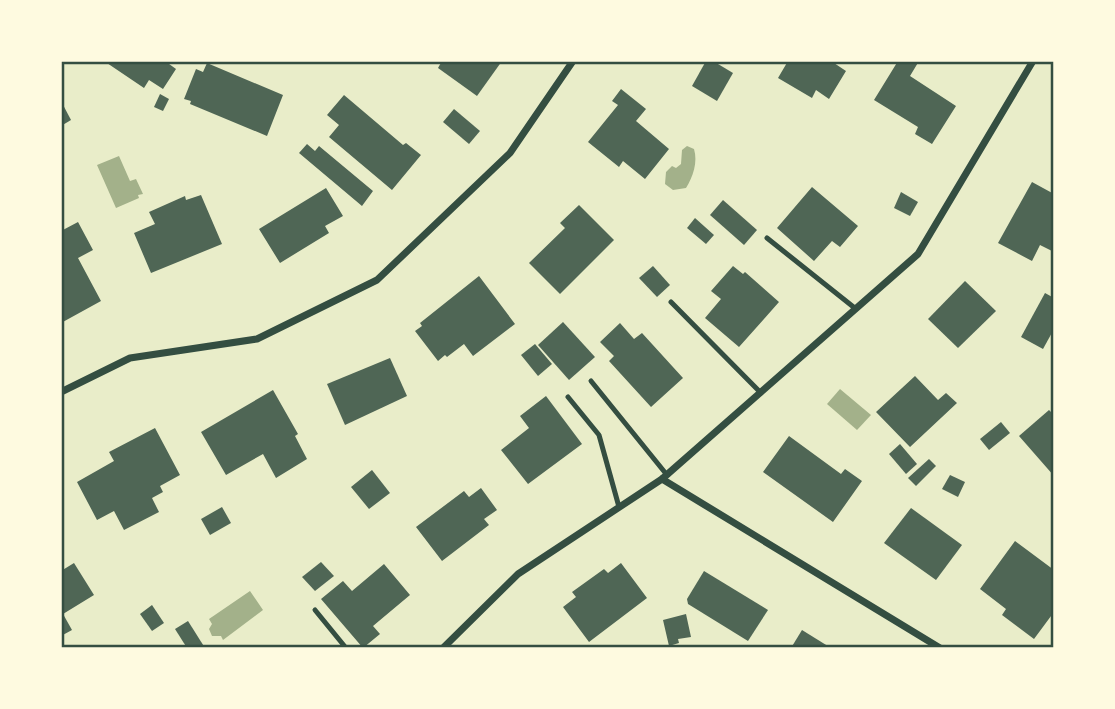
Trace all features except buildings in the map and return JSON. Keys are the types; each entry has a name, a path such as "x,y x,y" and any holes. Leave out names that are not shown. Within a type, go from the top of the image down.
{"street":[{"path":"61,392 131,358 257,340 377,280 510,153 573,61"},
{"path":"443,648 518,574 664,477 918,254 1033,61"},
{"path":"664,477 940,648"}],"lane":[{"path":"767,238 856,309"},
{"path":"671,302 761,393"},
{"path":"591,381 664,477"},
{"path":"568,397 599,435 619,507"},
{"path":"315,610 346,648"}],"shaded area":[{"path":"687,146 694,149 693,174 686,188 673,190 665,184 666,172 672,166 676,168 681,164 682,150"},
{"path":"119,156 130,181 136,179 143,194 116,208 97,165"},
{"path":"840,389 871,415 857,430 827,404"},
{"path":"250,591 263,610 223,640 221,636 212,636 209,619"}]}
